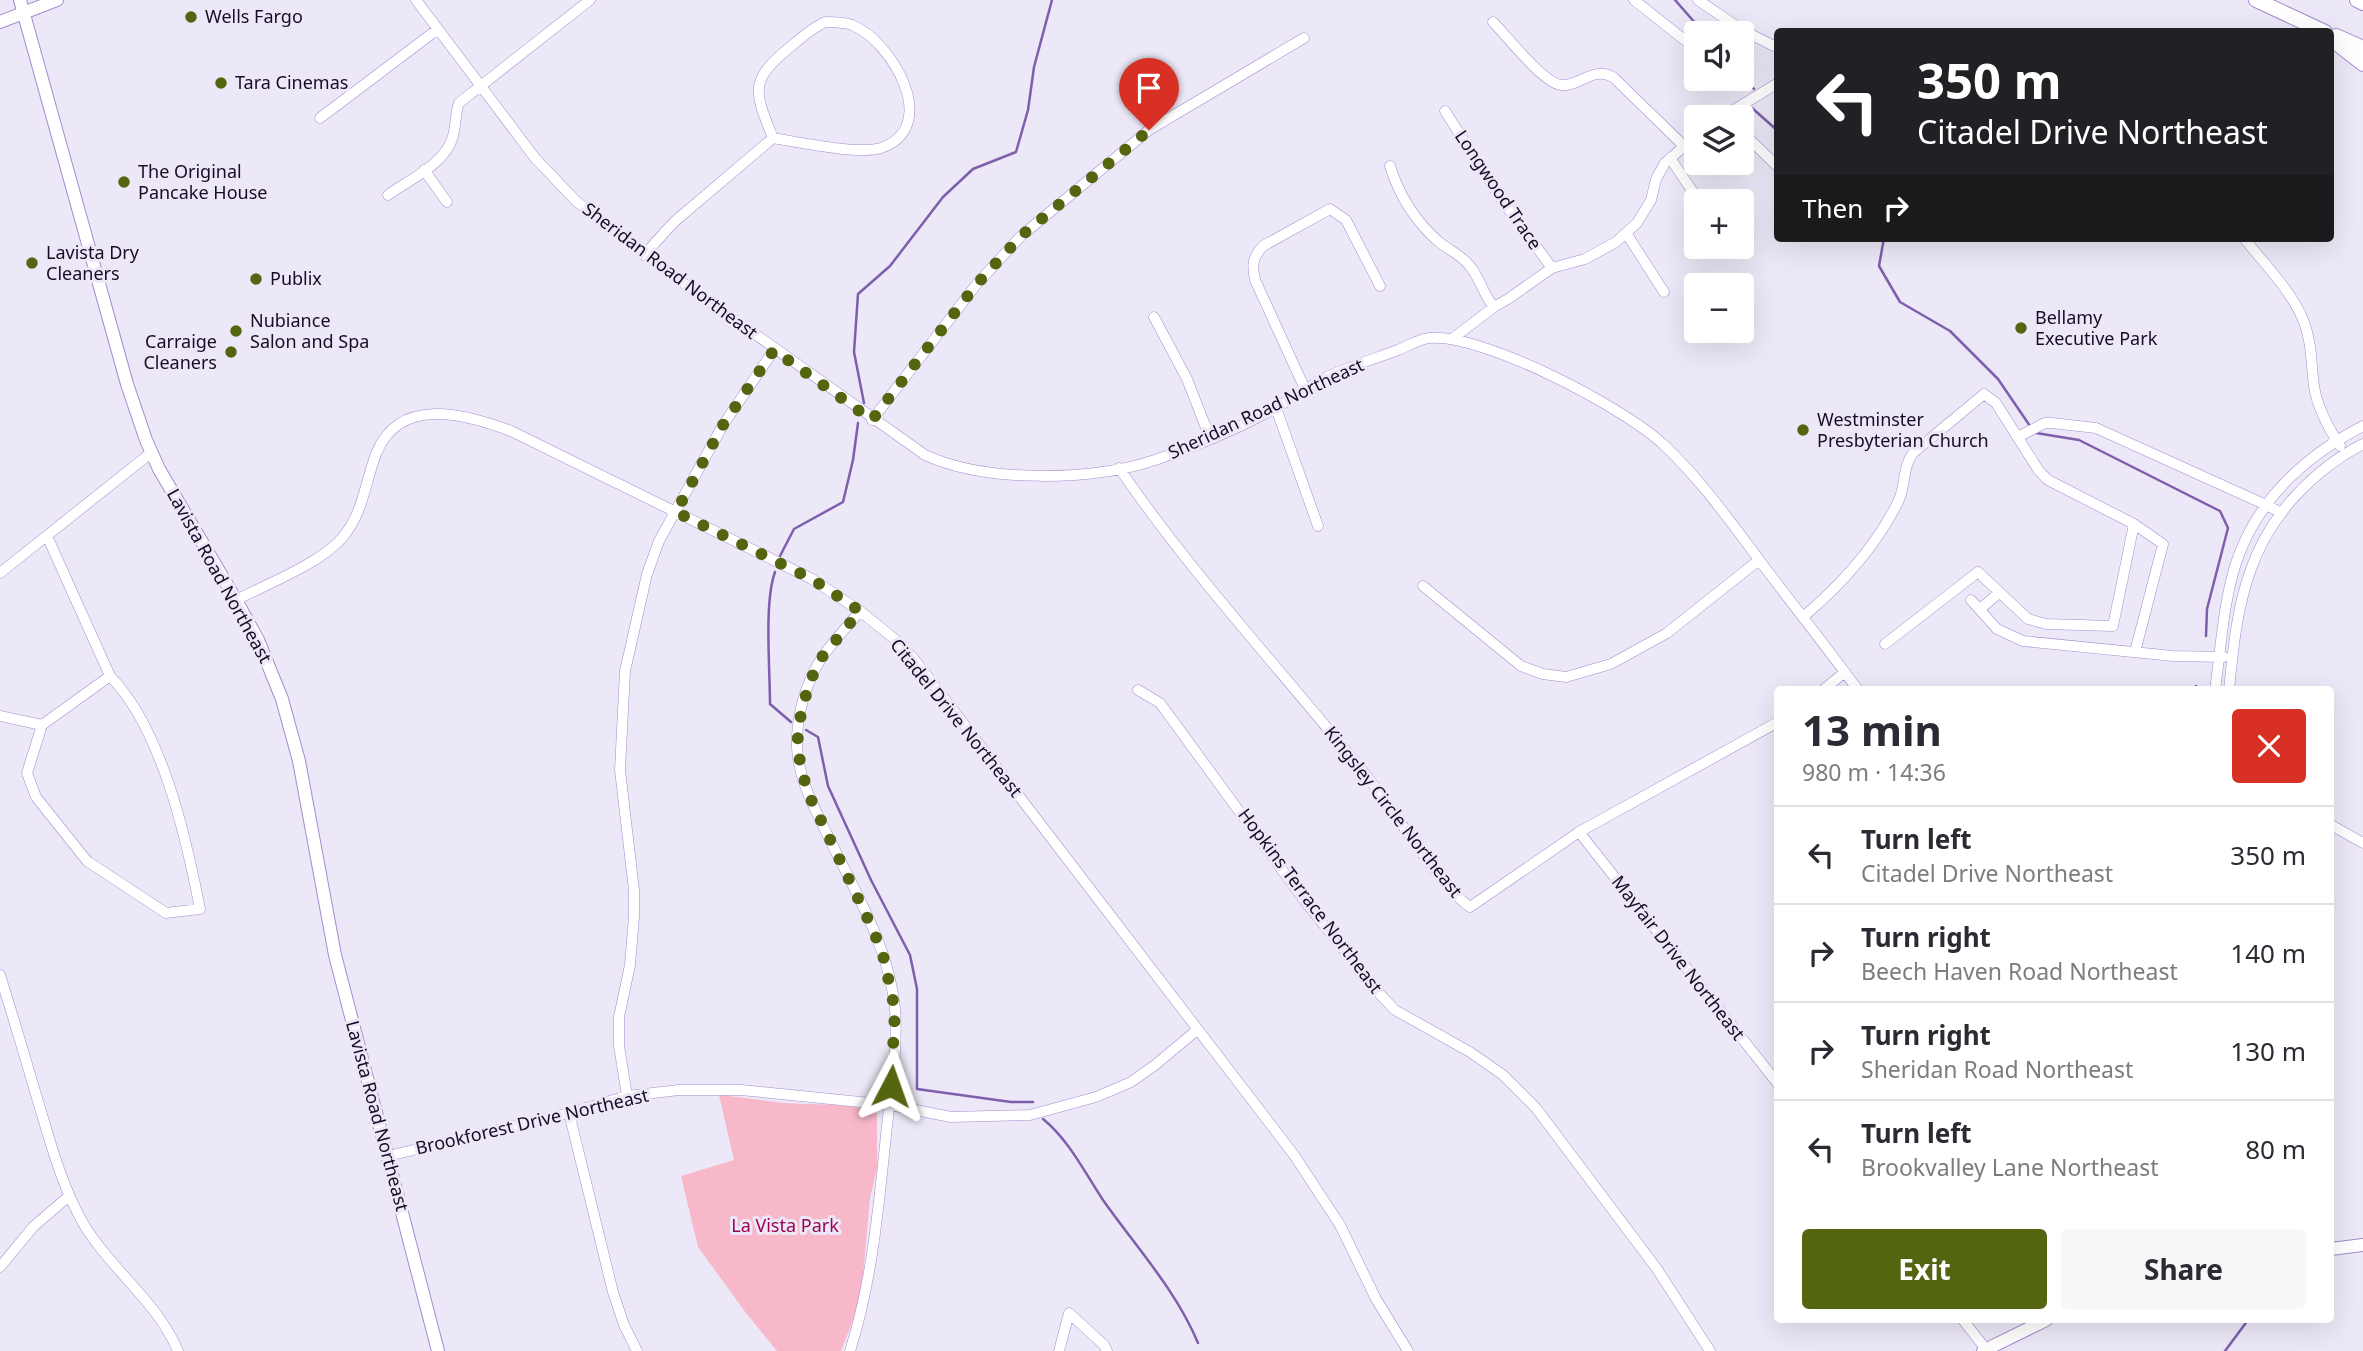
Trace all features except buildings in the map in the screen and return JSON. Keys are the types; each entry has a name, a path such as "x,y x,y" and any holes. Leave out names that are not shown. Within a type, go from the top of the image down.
{"highway":[{"path":"2256,0 2315,28"},
{"path":"2357,0 2363,3"},
{"path":"2334,36 2363,48"},
{"path":"2334,40 2363,64"}],"main road":[{"path":"0,22 22,6 57,0"},
{"name":"Lavista Road Northeast","path":"22,6 127,384 152,453 177,501 236,600 270,668 293,737 335,955 438,1351"},
{"path":"2334,1243 2362,1245"},
{"path":"2334,1249 2362,1245"},
{"path":"1984,1350 2040,1323"}],"street":[{"name":"Sheridan Road Northeast","path":"416,0 546,171 576,201 644,255 704,296 774,350 925,455 947,465 996,474 1051,475 1119,468 1153,461 1276,408 1328,376 1427,338 1452,339 1511,357 1628,416 1665,446 1723,510 1855,686"},
{"path":"388,195 441,159 453,136 454,117 459,103 590,0"},
{"path":"1634,0 1684,40"},
{"path":"1698,0 1742,30 1774,46"},
{"path":"644,255 674,222 773,138 858,149 881,148 894,141 906,127 910,113 909,96 901,76 884,51 866,33 853,26 825,22 816,26 772,62 763,73 758,101 773,138"},
{"path":"1452,339 1552,268 1585,259 1616,242 1637,223 1651,200 1656,179 1670,158 1684,145 1613,77 1606,73 1594,74 1563,86 1554,83 1540,72 1493,22"},
{"path":"320,118 438,29"},
{"path":"872,420 976,285 1021,236 1149,130 1304,38"},
{"path":"1742,105 1774,85"},
{"name":"Longwood Trace","path":"1445,111 1501,199 1552,268"},
{"path":"1754,144 1774,163"},
{"path":"1670,158 1691,189"},
{"path":"1390,166 1398,189 1414,216 1439,242 1467,262 1478,276 1489,302 1494,307"},
{"path":"424,170 447,202"},
{"path":"1305,389 1255,280 1252,267 1254,256 1263,246 1330,209 1346,220 1380,286"},
{"path":"1626,233 1664,292"},
{"path":"2247,242 2287,293 2304,322 2310,341 2319,403 2345,454"},
{"path":"1154,317 1187,379 1210,438"},
{"path":"626,1096 619,1046 619,1017 630,965 634,904 620,770 625,671 647,574 660,541 723,425 774,350"},
{"path":"1803,617 1832,593 1873,545 1898,502 1904,487 1905,465 1913,453 1984,394 1996,403 2039,471 2048,480 2134,524 2163,544 2134,652"},
{"path":"1276,408 1318,526"},
{"name":"Citadel Drive Northeast","path":"236,600 317,558 342,539 360,506 377,453 383,443 396,426 419,415 450,414 511,431 812,579 860,611 897,641 914,659 1278,1134 1340,1225 1376,1299 1408,1351"},
{"path":"2018,437 2052,422 2095,428 2282,513"},
{"path":"2215,686 2226,603 2236,563 2252,528 2266,505 2296,471 2363,426"},
{"path":"2229,686 2242,599 2251,568 2266,537 2307,483 2363,444"},
{"path":"0,573 152,453"},
{"name":"Kingsley Circle Northeast","path":"1119,468 1202,580 1289,680 1460,901 1471,906 1579,832 1774,724"},
{"path":"1885,644 1979,572 2028,619 2046,624 2113,626 2134,524"},
{"path":"47,536 110,676 127,693 156,751 188,847 200,909 166,913 87,861 36,797 27,773 42,725 110,676"},
{"path":"1423,586 1521,666 1543,674 1566,677 1611,664 1667,633 1759,560"},
{"path":"1980,609 1999,593"},
{"path":"1971,600 1997,629 2023,641 2173,656 2233,657"},
{"path":"850,1351 859,1325 869,1271 890,1105 895,1010 891,983 874,932 807,791 797,748 799,723 809,683 822,657 860,611"},
{"path":"1828,686 1845,672"},
{"name":"Hopkins Terrace Northeast","path":"1138,690 1160,703 1304,900 1388,1003 1395,1010 1470,1052 1503,1075 1536,1108 1657,1269 1710,1351"},
{"path":"0,716 42,725"},
{"path":"2334,827 2363,843"},
{"name":"Mayfair Drive Northeast","path":"1579,832 1774,1079"},
{"path":"0,975 69,1196 97,1245 156,1313 172,1336 178,1351"},
{"name":"Brookforest Drive Northeast","path":"388,1156 569,1113 626,1096 709,1089 890,1105 951,1117 1036,1113 1096,1097 1131,1082 1197,1030"},
{"path":"569,1113 620,1315 637,1351"},
{"path":"0,1268 33,1227 69,1196"},
{"path":"1059,1351 1069,1313 1104,1345 1107,1351"},
{"path":"1966,1323 1984,1350"}],"green space":[{"name":"La Vista Park","path":"719,1095 785,1103 845,1106 877,1114 877,1168 870,1198 862,1287 859,1305 841,1351 777,1351 698,1247 681,1176 734,1160"}],"waterway":[{"path":"864,403 854,352 858,294 890,266 943,197 973,169 1016,152 1052,0"},
{"path":"1675,0 1693,21"},
{"path":"1754,110 1774,127"},
{"path":"1883,242 1879,266 1900,302 1950,331 1998,379 2030,426"},
{"path":"780,556 794,529 843,502 858,423"},
{"path":"2036,433 2079,440 2220,511 2228,528 2207,609 2206,636"},
{"path":"775,572 769,618 770,704 791,722"},
{"path":"806,730 818,737 828,786 871,880 910,955 917,989 917,1089 1011,1102 1033,1102"},
{"path":"1043,1119 1069,1147 1103,1200 1167,1287 1198,1343"},
{"path":"2225,1351 2246,1323"}],"place":[{"name":"Wells Fargo","path":"191,17"},
{"name":"Tara Cinemas","path":"221,83"},
{"name":"The Original Pancake House","path":"124,182"},
{"name":"Lavista Dry Cleaners","path":"32,263"},
{"name":"Publix","path":"256,279"},
{"name":"Bellamy Executive Park","path":"2021,328"},
{"name":"Nubiance Salon and Spa","path":"236,331"},
{"name":"Carraige Cleaners","path":"231,352"},
{"name":"Westminster Presbyterian Church","path":"1803,430"}],"route":[{"path":"891,1086 895,1031 891,983 874,932 807,791 797,748 799,723 809,683 822,657 860,611 812,579 676,512 723,425 774,350 872,420 976,285 1021,236 1149,130"}]}
